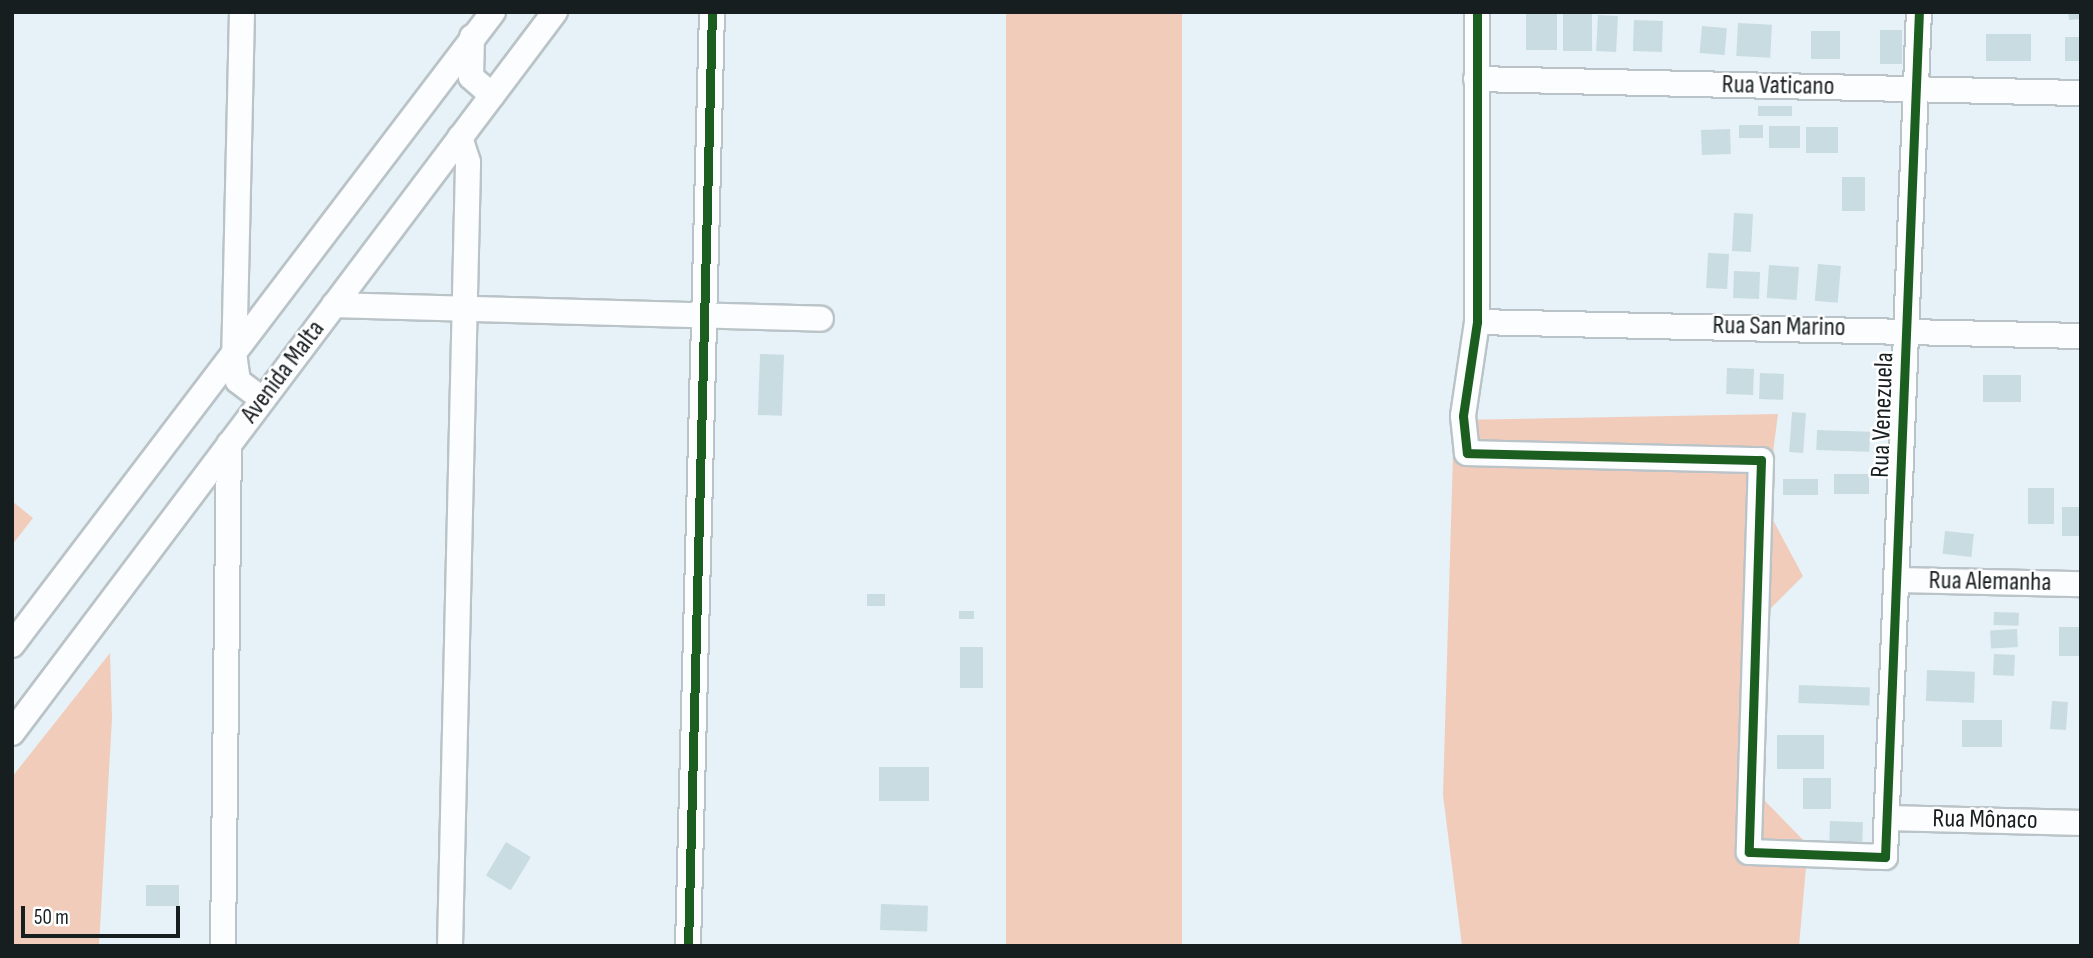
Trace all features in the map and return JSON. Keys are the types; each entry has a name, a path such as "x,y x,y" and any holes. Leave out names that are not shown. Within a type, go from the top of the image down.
{"street":[{"path":"242,12 234,354 238,381 263,400"},
{"path":"473,12 471,77 492,95"},
{"name":"Avenida Malta","path":"12,645 493,12"},
{"name":"Avenida Malta","path":"12,733 555,12"},
{"path":"688,946 712,12"},
{"path":"1477,12 1477,322"},
{"name":"Rua Venezuela","path":"1477,322 1463,416 1467,453 1760,460 1749,852 1885,857 1899,580 1906,329 1919,90 1919,12"},
{"name":"Rua Vaticano","path":"1476,79 2081,93"},
{"path":"450,946 462,310 468,162 460,137"},
{"path":"334,305 821,319"},
{"name":"Rua San Marino","path":"1477,322 1906,329 2081,336"},
{"path":"223,946 229,444"},
{"name":"Rua Alemanha","path":"1899,580 2081,584"},
{"name":"Rua Mônaco","path":"1889,818 2081,823"}],"shaded area":[{"path":"1006,12 1182,12 1182,946 1006,946"},
{"path":"1778,414 1766,507 1803,576 1764,615 1765,801 1808,845 1799,946 1462,946 1443,795 1454,420"},
{"path":"12,501 33,518 12,545"},
{"path":"110,653 112,718 99,946 12,946 12,777"}],"building":[{"path":"1526,12 1557,12 1557,50 1526,50"},
{"path":"1563,12 1592,12 1592,51 1563,51"},
{"path":"2068,12 2081,12 2081,19 2069,20"},
{"path":"1598,15 1618,16 1616,52 1596,51"},
{"path":"1634,20 1663,21 1662,52 1633,51"},
{"path":"1738,23 1772,25 1770,58 1736,56"},
{"path":"1702,26 1727,28 1725,55 1700,53"},
{"path":"1880,30 1902,30 1902,64 1880,64"},
{"path":"1811,31 1840,31 1840,59 1811,59"},
{"path":"1986,34 2031,34 2031,61 1986,61"},
{"path":"2065,37 2081,37 2081,61 2065,61"},
{"path":"1758,106 1792,106 1792,116 1758,116"},
{"path":"1739,125 1763,125 1763,138 1739,138"},
{"path":"1769,126 1800,126 1800,148 1769,148"},
{"path":"1806,127 1838,127 1838,153 1806,153"},
{"path":"1730,129 1731,154 1702,155 1701,130"},
{"path":"1842,177 1865,177 1865,211 1842,211"},
{"path":"1734,213 1753,214 1751,252 1732,251"},
{"path":"1708,253 1729,254 1727,289 1706,288"},
{"path":"1818,264 1841,266 1838,303 1815,301"},
{"path":"1769,265 1799,267 1797,300 1767,298"},
{"path":"1734,271 1760,272 1759,299 1733,298"},
{"path":"760,354 784,355 782,416 758,415"},
{"path":"1727,368 1754,369 1753,395 1726,394"},
{"path":"1760,373 1784,374 1783,400 1759,399"},
{"path":"1983,375 2021,375 2021,402 1983,402"},
{"path":"1792,412 1806,413 1803,453 1789,452"},
{"path":"1817,430 1870,432 1869,452 1816,450"},
{"path":"1834,474 1869,474 1869,494 1834,494"},
{"path":"1783,479 1818,479 1818,495 1783,495"},
{"path":"2028,488 2054,488 2054,524 2028,524"},
{"path":"2062,507 2081,507 2081,536 2062,536"},
{"path":"1945,531 1974,534 1971,557 1943,554"},
{"path":"867,594 885,594 885,606 867,606"},
{"path":"959,611 974,611 974,619 959,619"},
{"path":"1994,612 2019,613 2019,626 1994,625"},
{"path":"2059,627 2081,627 2081,656 2059,656"},
{"path":"2017,629 2018,647 1991,648 1990,630"},
{"path":"960,647 983,647 983,688 960,688"},
{"path":"1994,654 2015,655 2014,676 1993,675"},
{"path":"1927,670 1975,672 1974,703 1926,701"},
{"path":"1799,685 1870,687 1869,705 1798,703"},
{"path":"2052,701 2068,702 2066,730 2050,729"},
{"path":"1962,720 2002,720 2002,747 1962,747"},
{"path":"1777,735 1824,735 1824,769 1777,769"},
{"path":"879,767 929,767 929,801 879,801"},
{"path":"1803,778 1831,778 1831,809 1803,809"},
{"path":"1830,821 1863,822 1862,845 1829,844"},
{"path":"506,842 531,857 511,890 486,875"},
{"path":"146,885 179,885 179,906 146,906"},
{"path":"881,904 928,906 927,932 880,930"}],"cycle path":[{"path":"688,946 712,12"},
{"path":"1477,12 1477,322 1463,416 1467,453 1761,460 1749,852 1885,857 1919,12"}]}
